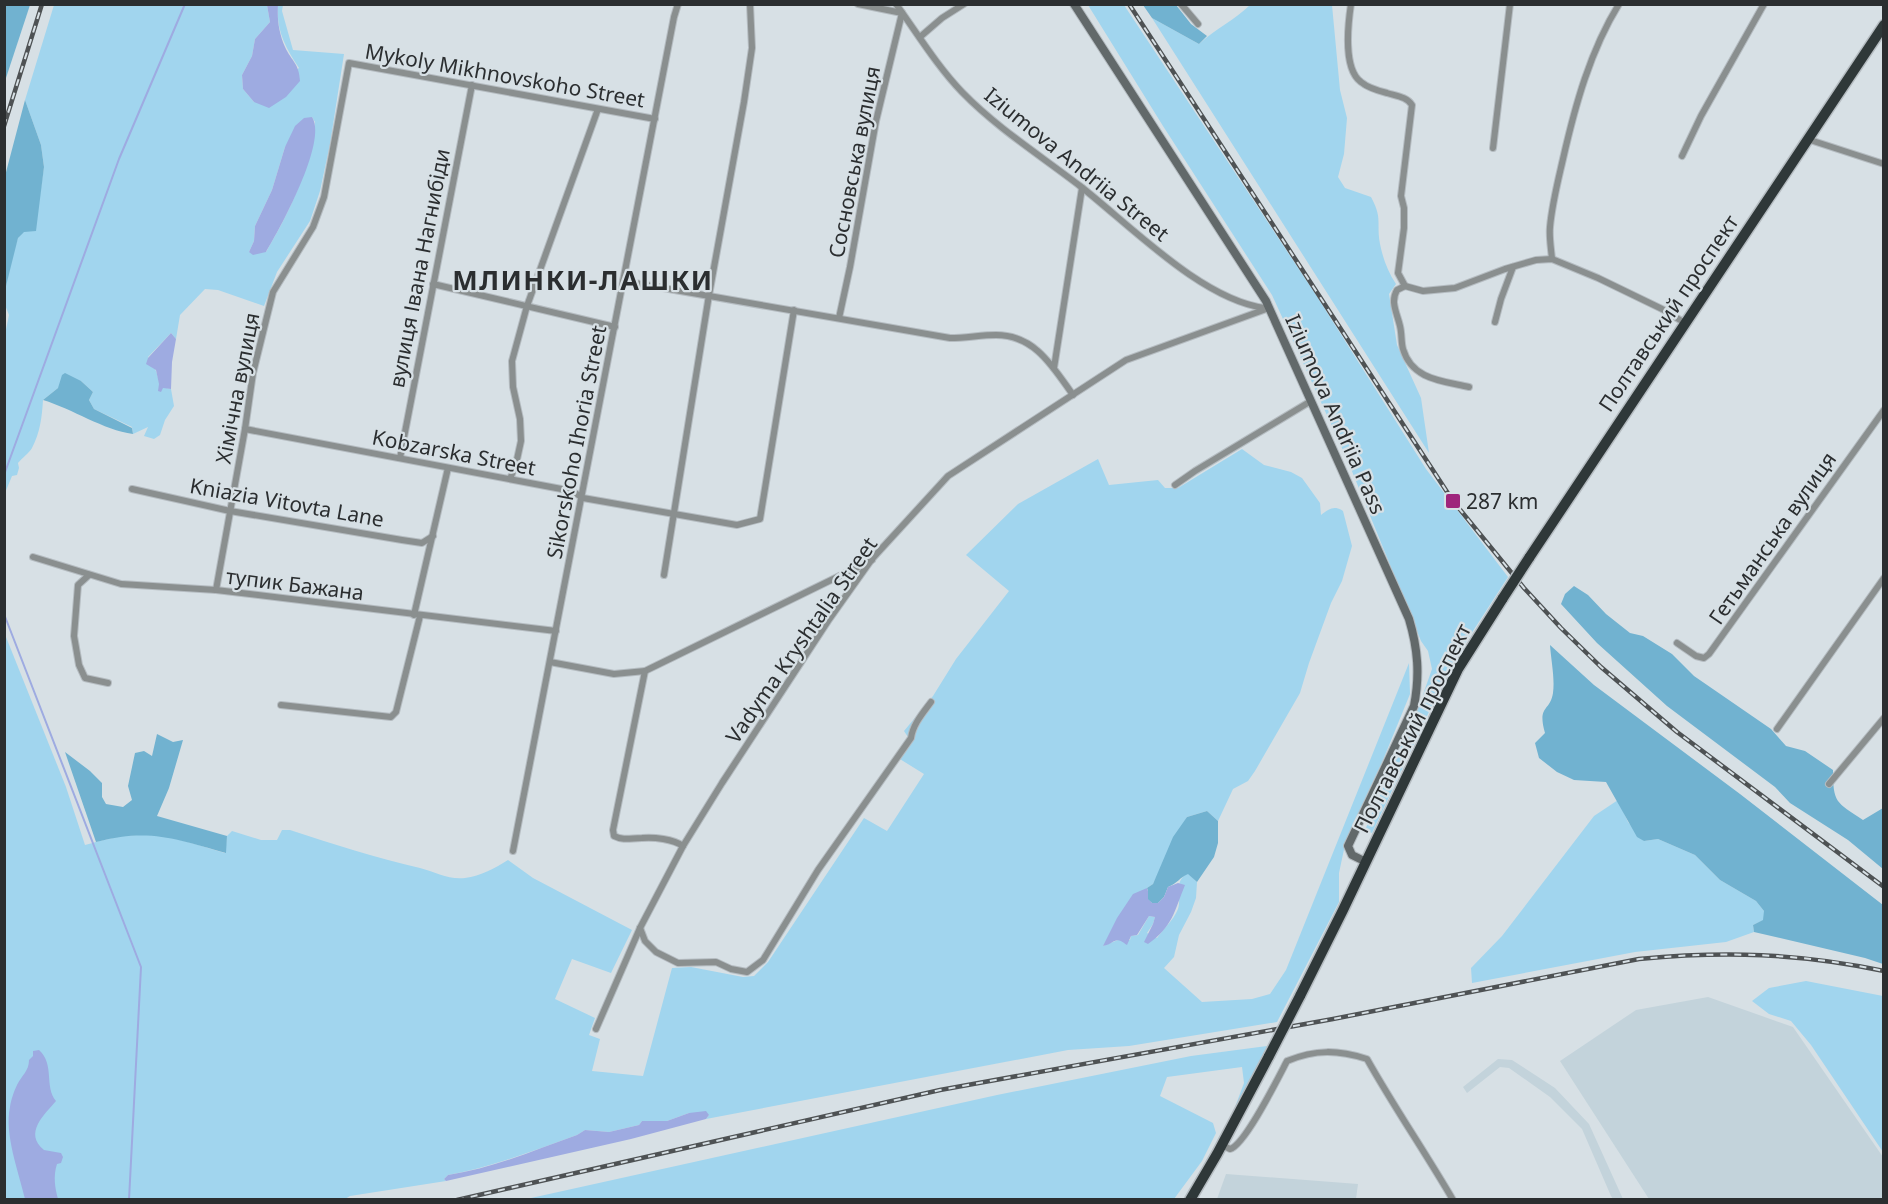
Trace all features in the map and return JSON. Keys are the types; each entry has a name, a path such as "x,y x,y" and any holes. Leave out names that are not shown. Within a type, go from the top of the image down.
{"highway":[{"name":"Полтавський проспект","path":"1190,1200 1269,1056 1366,862 1458,669 1529,558 1884,25"}],"street":[{"name":"Sikorskoho Ihoria Street","path":"513,851 678,4"},
{"path":"664,575 752,48 750,4"},
{"path":"858,4 902,13"},
{"name":"Iziumova Andriia Street","path":"896,4 965,94 996,122 1190,275 1232,298 1252,306 1269,308"},
{"path":"920,37 942,18 964,4"},
{"name":"Iziumova Andriia Pass","path":"1074,4 1269,308 1408,619 1416,643 1418,684 1414,706 1348,846 1352,855 1366,862"},
{"path":"1181,4 1198,24"},
{"path":"1351,4 1348,43 1352,73 1366,86 1405,98 1412,105 1401,196 1404,208 1404,228 1398,273 1405,286"},
{"path":"1493,148 1510,4"},
{"path":"1552,259 1550,229 1556,189 1570,129 1601,36 1619,4"},
{"path":"1682,156 1701,116 1764,4"},
{"name":"Сосновська вулиця","path":"839,318 876,121 902,13"},
{"name":"Mykoly Mikhnovskoho Street","path":"349,63 655,119"},
{"name":"Хімічна вулиця","path":"216,590 245,429 252,373 273,292 313,227 324,197 349,63"},
{"name":"вулиця Івана Нагнибіди","path":"400,458 472,85"},
{"path":"510,479 521,441 520,419 513,387 512,361 526,306 598,109"},
{"path":"1807,139 1884,164"},
{"path":"1054,368 1082,188"},
{"path":"1469,387 1423,375 1414,369 1402,346 1393,297 1397,290 1405,286 1423,291 1455,288 1536,260 1552,259 1651,303 1685,323"},
{"path":"1495,322 1513,267"},
{"path":"623,281 950,338 970,339 995,335 1014,338 1038,349 1073,395"},
{"path":"433,284 615,327"},
{"name":"Vadyma Kryshtalia Street","path":"596,1029 640,928 683,846 722,783 828,621 872,559 948,476 1126,360 1269,308"},
{"name":"Kobzarska Street","path":"245,429 572,491 583,498 737,525 760,519 794,310"},
{"path":"1175,485 1311,401"},
{"name":"Гетьманська вулиця","path":"1677,643 1696,656 1704,658 1709,654 1884,410"},
{"path":"280,705 391,717 396,712 398,696 412,653 417,615 448,468"},
{"name":"Kniazia Vitovta Lane","path":"132,489 230,511 422,543 433,536"},
{"name":"тупик Бажана","path":"33,557 121,584 216,590 556,631"},
{"path":"550,662 614,674 645,671 872,559"},
{"path":"89,575 78,585 74,636 79,665 85,678 108,683"},
{"path":"1777,729 1884,578"},
{"path":"645,671 612,830 614,836 620,839 650,838 683,846"},
{"path":"640,928 645,941 656,951 678,963 716,962 731,969 747,972 763,960 818,870 911,738 917,721 931,702"},
{"path":"1829,784 1884,718"},
{"path":"1222,1145 1230,1149 1234,1148 1249,1130 1287,1061 1326,1051 1351,1054 1367,1059 1453,1200"}],"shaded area":[{"path":"4,5 30,5 5,81"},
{"path":"54,5 267,5 270,22 255,39 252,56 242,75 243,89 254,102 299,68 282,38 278,22 278,5 283,5 282,11 293,50 344,54 320,191 310,221 277,272 264,306 218,290 205,289 180,315 176,339 171,333 148,357 160,383 171,389 174,406 165,420 160,435 154,439 144,436 148,427 133,434 132,427 94,409 89,400 93,392 81,381 58,388 43,400 35,442 31,450 18,463 17,475 12,476 5,493 4,339 9,315 5,305 5,290 18,238 37,214 44,167 41,145 25,100","holes":["312,117 315,122 304,173 283,221 266,252 249,252 254,241 255,226 272,190 285,147"]},
{"path":"267,5 278,5 281,37 297,66 300,81 286,97 269,108 254,102 243,89 242,75 252,56 255,39 270,22"},
{"path":"1088,5 1124,5 1316,295 1426,469 1508,577 1451,665 1372,833 1365,830 1420,703 1432,669 1428,651 1421,641 1347,459 1272,295"},
{"path":"1143,5 1176,5 1191,24 1207,36 1199,44 1152,18"},
{"path":"1250,5 1332,5 1340,90 1347,118 1344,154 1338,177 1345,188 1371,197 1377,211 1381,250 1396,284 1389,294 1397,345 1421,398 1429,453 1152,18 1199,44"},
{"path":"25,100 41,145 44,167 36,231 24,232 18,238 5,290 5,176"},
{"path":"312,117 315,129 314,145 300,185 266,252 253,255 249,252 254,241 255,226 272,190 285,147 295,126 304,118"},
{"path":"171,333 176,339 171,389 163,388 161,392 158,391 156,370 146,364 148,358"},
{"path":"65,373 81,381 93,392 89,400 94,409 132,428 133,434 99,424 43,400 58,388 62,375"},
{"path":"1242,449 1264,465 1291,472 1302,478 1320,503 1321,515 1332,508 1343,511 1352,546 1342,581 1331,603 1300,693 1255,771 1248,781 1233,789 1218,821 1207,811 1187,817 1153,884 1147,888 1103,946 1118,940 1130,940 1131,936 1138,935 1149,916 1155,917 1147,933 1157,938 1178,909 1179,884 1183,876 1188,873 1197,882 1196,898 1179,935 1174,957 1164,968 1202,1002 1252,999 1270,994 1286,970 1409,663 1410,694 1346,840 1339,873 1339,902 1277,1022 1129,1046 1068,1050 706,1119 709,1115 689,1113 667,1121 642,1121 639,1125 609,1132 585,1130 514,1158 448,1175 444,1179 446,1181 350,1196 345,1199 5,1200 4,632 66,787 85,845 118,837 150,835 172,838 225,853 227,836 232,831 261,840 277,840 282,830 290,830 453,878 477,875 508,860 533,878 632,930 611,973 572,959 555,999 595,1018 589,1035 600,1039 592,1071 643,1076 672,968 691,967 743,977 754,976 768,962 864,818 887,831 924,774 895,756 908,737 904,731 933,696 956,659 1009,591 966,555 1018,504 1098,459 1109,485 1158,480 1165,488 1178,488"},
{"path":"1574,586 1588,595 1606,614 1630,633 1643,636 1672,654 1694,676 1771,729 1786,746 1805,751 1833,770 1835,796 1847,809 1863,820 1883,808 1883,869 1848,840 1790,803 1775,787 1667,706 1597,643 1561,604 1565,594"},
{"path":"1550,645 1594,685 1883,905 1883,964 1754,932 1753,925 1763,920 1764,911 1756,901 1720,880 1695,855 1658,839 1644,841 1637,837 1606,782 1574,780 1557,772 1539,758 1535,743 1545,733 1543,713 1553,693"},
{"path":"157,734 173,742 183,740 169,788 157,816 227,836 226,853 162,837 132,836 96,842 65,752 102,783 102,797 106,804 123,807 132,800 128,786 135,753 144,751 152,756"},
{"path":"1618,800 1628,822 1644,841 1658,839 1695,855 1720,880 1756,901 1764,911 1764,920 1753,925 1754,932 1726,942 1635,952 1472,983 1471,968 1502,936 1594,816"},
{"path":"1207,811 1218,821 1218,843 1214,857 1197,882 1188,874 1168,887 1164,897 1158,903 1152,903 1147,899 1147,888 1153,884 1173,837 1187,817"},
{"path":"1178,883 1185,885 1175,911 1168,925 1148,944 1144,942 1155,917 1149,916 1137,935 1131,936 1127,945 1117,940 1103,946 1117,918 1133,894 1147,888 1148,899 1152,903 1158,903 1164,897 1168,887"},
{"path":"1806,981 1883,996 1883,1152 1811,1045 1791,1021 1769,1014 1752,1001 1769,988"},
{"path":"1708,997 1793,1027 1883,1157 1883,1199 1649,1199 1560,1061 1636,1010"},
{"path":"1267,1046 1229,1123 1244,1083 1242,1067 1167,1077 1160,1096 1213,1123 1216,1133 1202,1161 1174,1199 522,1200 997,1095 1191,1056"},
{"path":"39,1050 47,1062 52,1095 56,1101 38,1124 35,1137 44,1150 61,1153 63,1157 61,1163 57,1164 55,1173 58,1199 25,1199 9,1129 10,1107 14,1093 27,1070 33,1051"},
{"path":"1498,1059 1512,1060 1555,1088 1589,1124 1623,1199 1613,1199 1611,1196 1582,1129 1550,1097 1509,1068 1500,1067 1467,1093 1463,1087"},
{"path":"706,1111 709,1115 706,1119 631,1139 446,1181 444,1179 448,1175 514,1158 585,1130 609,1132 639,1125 642,1121 667,1121 689,1113"},
{"path":"1226,1174 1358,1184 1356,1199 1217,1199"}],"waterway":[{"path":"4,475 119,159 185,4"},
{"path":"4,614 141,967 129,1200"}],"railway":[{"path":"4,126 42,4"},
{"path":"1129,4 1453,501 1524,588 1601,667 1677,732 1884,887"},
{"path":"457,1200 940,1090 1333,1019 1639,959 1670,956 1762,955 1822,960 1884,971"}],"place":[{"name":"287 km","path":"1453,501"}],"district":[{"name":"МЛИНКИ-ЛАШКИ","path":"583,279"}]}
